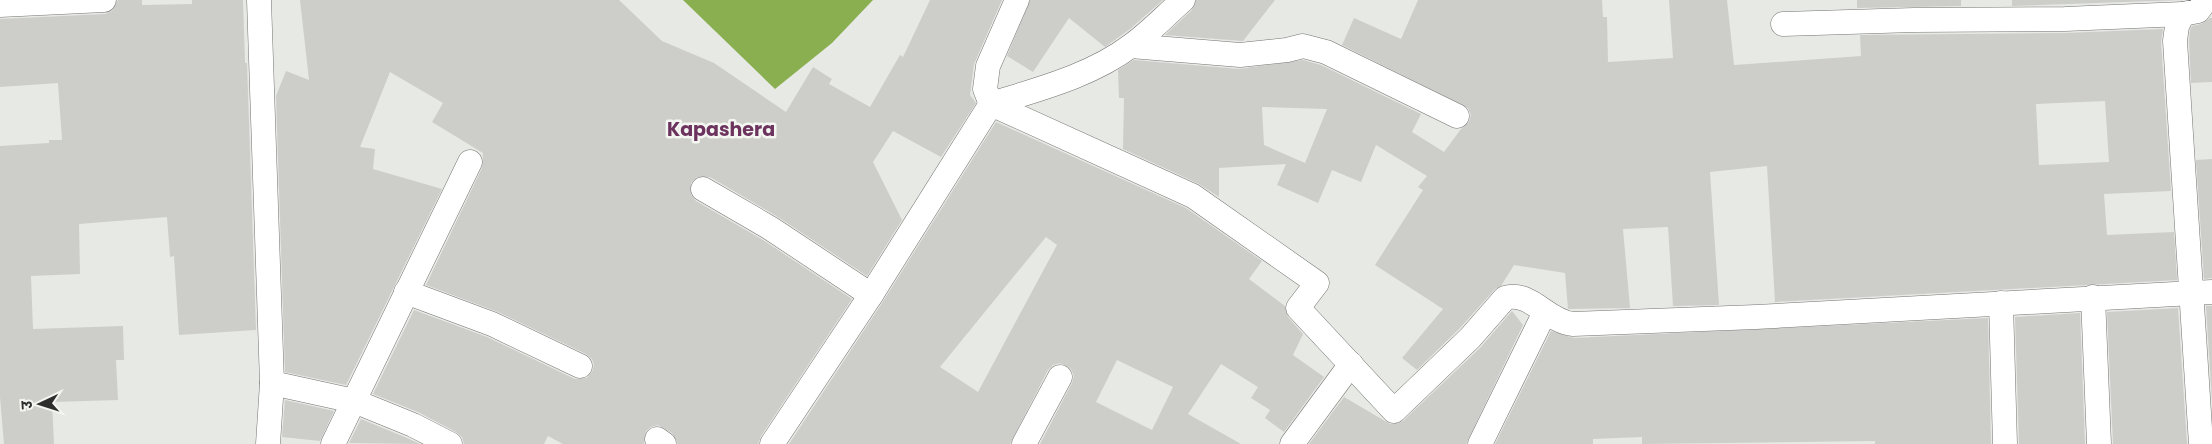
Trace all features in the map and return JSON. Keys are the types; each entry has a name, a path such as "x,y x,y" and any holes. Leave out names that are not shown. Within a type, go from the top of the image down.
{"street":[{"path":"0,5 104,0"},
{"path":"259,0 272,383 268,444"},
{"path":"1017,0 988,66 985,89 991,104 1193,196 1317,282 1298,308 1367,380 1379,398 1394,411 1470,338 1505,298 1519,297 1562,323 1573,324 1784,316 2201,292"},
{"path":"772,444 871,295 991,104 1072,76 1108,61 1131,46 1183,0"},
{"path":"1783,24 1914,20 2065,19 2200,9"},
{"path":"2200,9 2177,26 2175,56 2201,292 2201,444"},
{"path":"1131,46 1240,55 1287,50 1303,46 1326,52 1457,116"},
{"path":"333,444 470,162"},
{"path":"703,189 770,228 871,295"},
{"path":"406,292 492,324 580,366"},
{"path":"2093,298 2099,444"},
{"path":"2001,303 2005,444"},
{"path":"1480,444 1545,312"},
{"path":"1292,444 1351,364"},
{"path":"1024,444 1060,377"},
{"path":"272,383 354,401 413,425 450,444"}],"shaded area":[{"path":"683,0 873,0 832,43 775,89"}],"building":[{"path":"118,0 142,0 142,5 192,4 192,0 243,0 245,63 247,63 256,330 179,335 174,256 170,257 167,217 79,224 80,274 31,276 33,329 123,326 124,360 116,360 118,400 52,402 54,444 4,444 0,397 0,146 49,143 49,140 62,140 58,83 0,87 0,19 105,14 112,11"},
{"path":"300,0 619,0 662,41 714,63 786,112 813,67 832,79 829,84 870,107 900,55 903,57 930,0 1002,0 974,64 970,95 976,103 941,157 893,131 873,162 902,220 867,276 778,217 710,177 697,177 691,183 691,195 696,201 763,240 852,299 761,436 758,444 678,444 672,433 658,425 646,431 644,444 563,444 548,436 544,444 464,444 462,437 456,432 418,412 373,394 414,310 487,337 575,379 587,378 592,372 594,365 592,359 586,354 498,312 426,285 482,168 483,153 432,122 443,103 390,72 360,147 375,149 373,169 442,189 346,385 285,372 276,96 286,71 309,80"},
{"path":"1030,0 1163,0 1130,29 1105,47 1069,18 1033,72 1007,56"},
{"path":"1196,0 1275,0 1243,41 1165,35 1192,10"},
{"path":"1418,0 1602,0 1603,17 1607,17 1608,62 1673,58 1669,0 1727,0 1734,65 1861,56 1860,35 2065,33 2163,29 2161,42 2171,191 2104,194 2107,235 2174,232 2177,280 1775,302 1767,166 1710,172 1719,305 1673,306 1668,227 1623,229 1630,308 1568,309 1565,273 1514,265 1501,286 1495,289 1460,328 1417,370 1402,358 1443,309 1375,265 1423,190 1418,187 1427,176 1376,145 1361,182 1332,170 1318,203 1277,185 1286,164 1219,168 1219,197 1199,184 1123,149 1124,98 1119,98 1118,70 1134,60 1239,69 1303,60 1321,65 1421,114 1412,132 1444,152 1461,129 1469,122 1471,115 1468,108 1342,45 1354,18 1401,39","holes":["2105,101 2109,162 2039,165 2036,104","1262,107 1327,109 1305,163 1264,145"]},
{"path":"1857,0 1961,0 1961,6 1857,8"},
{"path":"2012,0 2183,0 2012,6"},
{"path":"2212,18 2212,82 2191,83 2190,30 2192,26 2201,24"},
{"path":"996,122 1186,208 1262,261 1249,279 1285,306 1288,317 1303,334 1293,355 1324,377 1284,432 1265,418 1270,410 1251,398 1258,387 1221,364 1188,414 1241,444 1040,444 1074,376 1071,369 1060,363 1053,365 1048,370 1010,444 789,444 882,303","holes":["1046,237 1057,245 978,392 940,367","1117,360 1173,387 1152,430 1096,402"]},
{"path":"2212,159 2212,278 2204,279 2196,160"},
{"path":"2206,306 2212,306 2212,401"},
{"path":"2178,308 2187,444 2113,444 2107,312"},
{"path":"1512,311 1523,325 1466,444 1309,444 1344,397 1390,424 1397,424 1403,421 1480,348"},
{"path":"2080,313 2085,444 2019,444 2015,317"},
{"path":"1988,318 1991,444 1875,444 1875,441 1642,444 1642,437 1593,439 1593,444 1495,444 1551,331 1574,338"},
{"path":"285,400 334,411 320,441 282,437"},
{"path":"361,419 407,438 420,444 349,443"}],"district":[{"name":"Kapashera","path":"721,129"}]}
